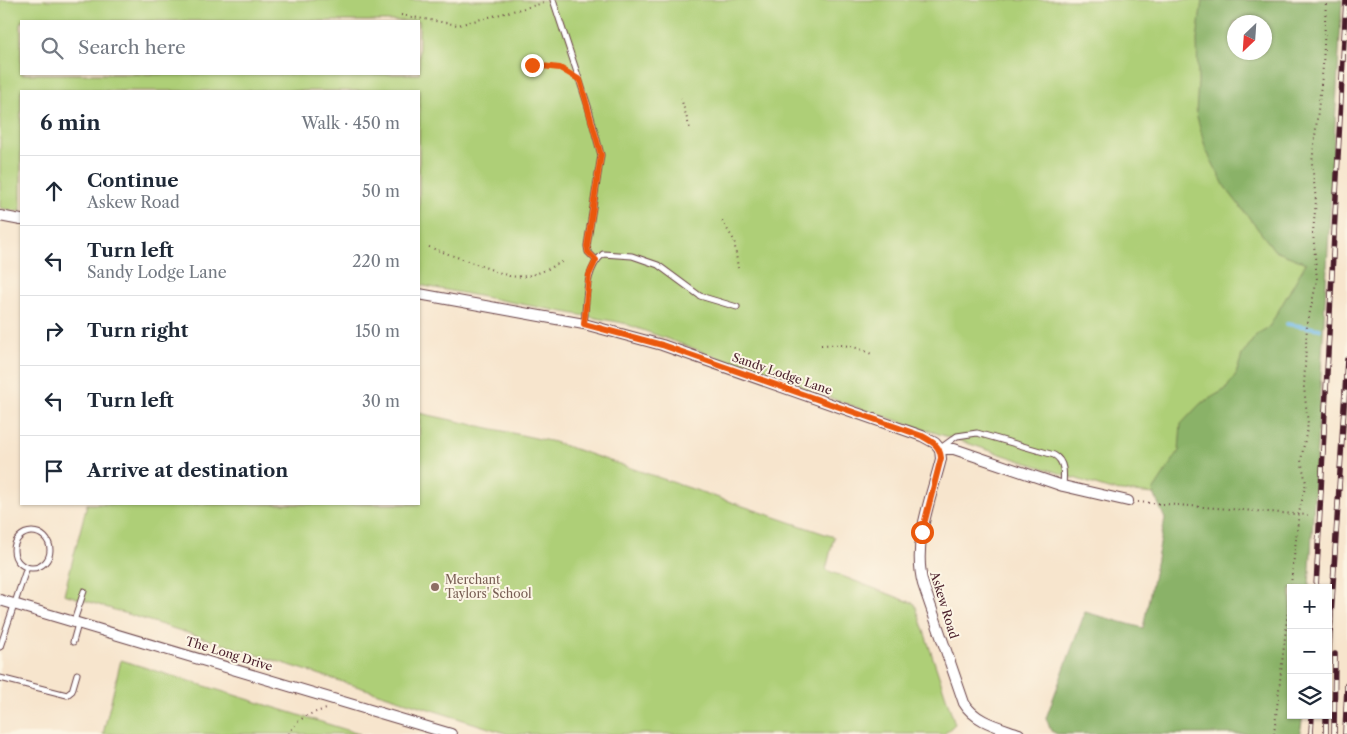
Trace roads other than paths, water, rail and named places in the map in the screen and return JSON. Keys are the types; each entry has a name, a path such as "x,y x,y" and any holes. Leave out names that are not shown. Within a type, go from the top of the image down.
{"street":[{"path":"0,216 20,220"},
{"name":"Sandy Lodge Lane","path":"420,294 584,324 662,345 922,436 935,443 940,449 961,451 1063,486 1130,502"},
{"name":"Askew Road","path":"940,449 941,458 919,546 920,573 923,584 964,704 973,714 981,719 1019,734"},
{"name":"The Long Drive","path":"0,600 451,734"}],"lane":[{"path":"553,0 580,80 601,155 587,246 588,252 596,260"},
{"path":"584,324 589,275 596,260 603,254 632,256 648,261 677,277 700,296 737,307"},
{"path":"940,449 957,436 977,433 1054,455 1061,462 1064,474 1063,486"},
{"path":"36,533 41,535 48,543 49,555 43,564 27,567 18,560 15,549 24,534 36,533"},
{"path":"0,647 27,567"},
{"path":"73,642 84,591"},
{"path":"0,678 67,695 72,691 76,674"}],"waterway":[{"path":"1287,324 1320,329"}],"railway":[{"path":"1316,584 1346,0"},
{"path":"1330,629 1347,359"},
{"path":"1334,734 1335,654"},
{"path":"1345,734 1347,685"},
{"path":"1311,734 1312,719"},
{"path":"1326,719 1326,734"}],"place":[{"name":"Merchant Taylors' School","path":"435,587"}]}
